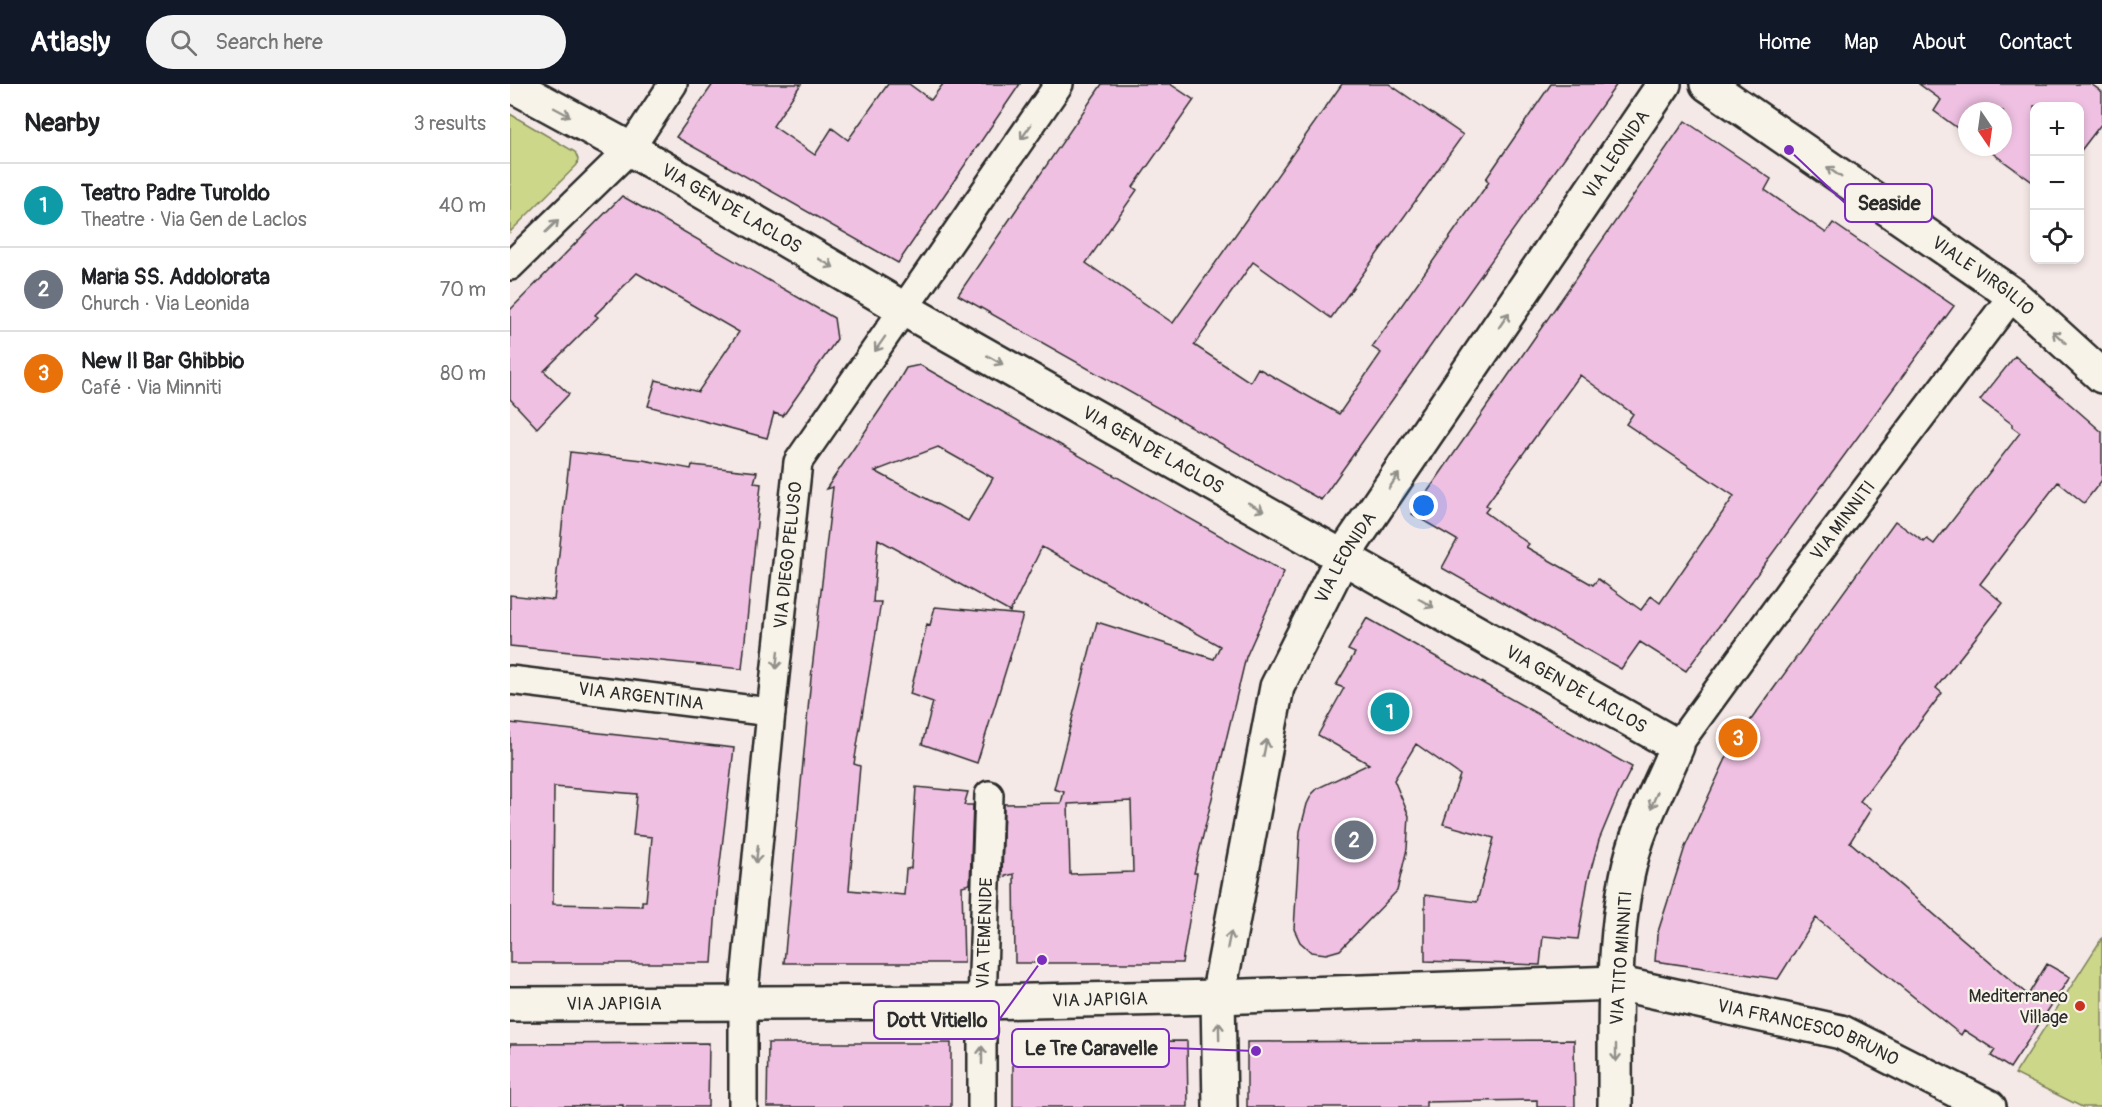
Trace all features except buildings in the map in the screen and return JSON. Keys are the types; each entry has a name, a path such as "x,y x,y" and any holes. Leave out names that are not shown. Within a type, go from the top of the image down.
{"street":[{"name":"VIA GEN DE LACLOS","path":"510,84 630,149 904,309 1677,746"},
{"path":"510,266 630,149 674,84"},
{"name":"VIA DIEGO PELUSO","path":"743,1107 743,1002 798,462 1059,84"},
{"name":"VIA LEONIDA","path":"1220,1107 1218,997 1277,687 1343,556 1664,84"},
{"name":"VIALE VIRGILIO","path":"1707,84 2013,295 2102,376"},
{"name":"VIA MINNITI","path":"1677,746 1802,574 2013,295"},
{"name":"VIA ARGENTINA","path":"510,680 771,712"},
{"name":"VIA TITO MINNITI","path":"1616,1107 1616,983 1622,903 1637,839 1677,746"},
{"name":"VIA TEMENIDE","path":"982,1107 982,1002 989,795"},
{"name":"VIA JAPIGIA","path":"510,1004 982,1002 1218,997 1616,983"},
{"name":"VIA FRANCESCO BRUNO","path":"1616,983 1841,1032 1989,1107"}],"green space":[{"path":"510,114 575,152 578,159 577,165 510,232"},
{"name":"Mediterraneo Village","path":"2102,938 2102,1107 2082,1107 2015,1074"}],"place":[{"name":"Seaside","path":"1789,150"},
{"name":"Teatro Padre Turoldo","path":"1390,712"},
{"name":"New Il Bar Ghibbio","path":"1738,738"},
{"name":"Maria SS. Addolorata","path":"1354,840"},
{"name":"Dott Vitiello","path":"1042,960"},
{"name":"Mediterraneo Village","path":"2080,1006"},
{"name":"Le Tre Caravelle","path":"1256,1051"}]}
